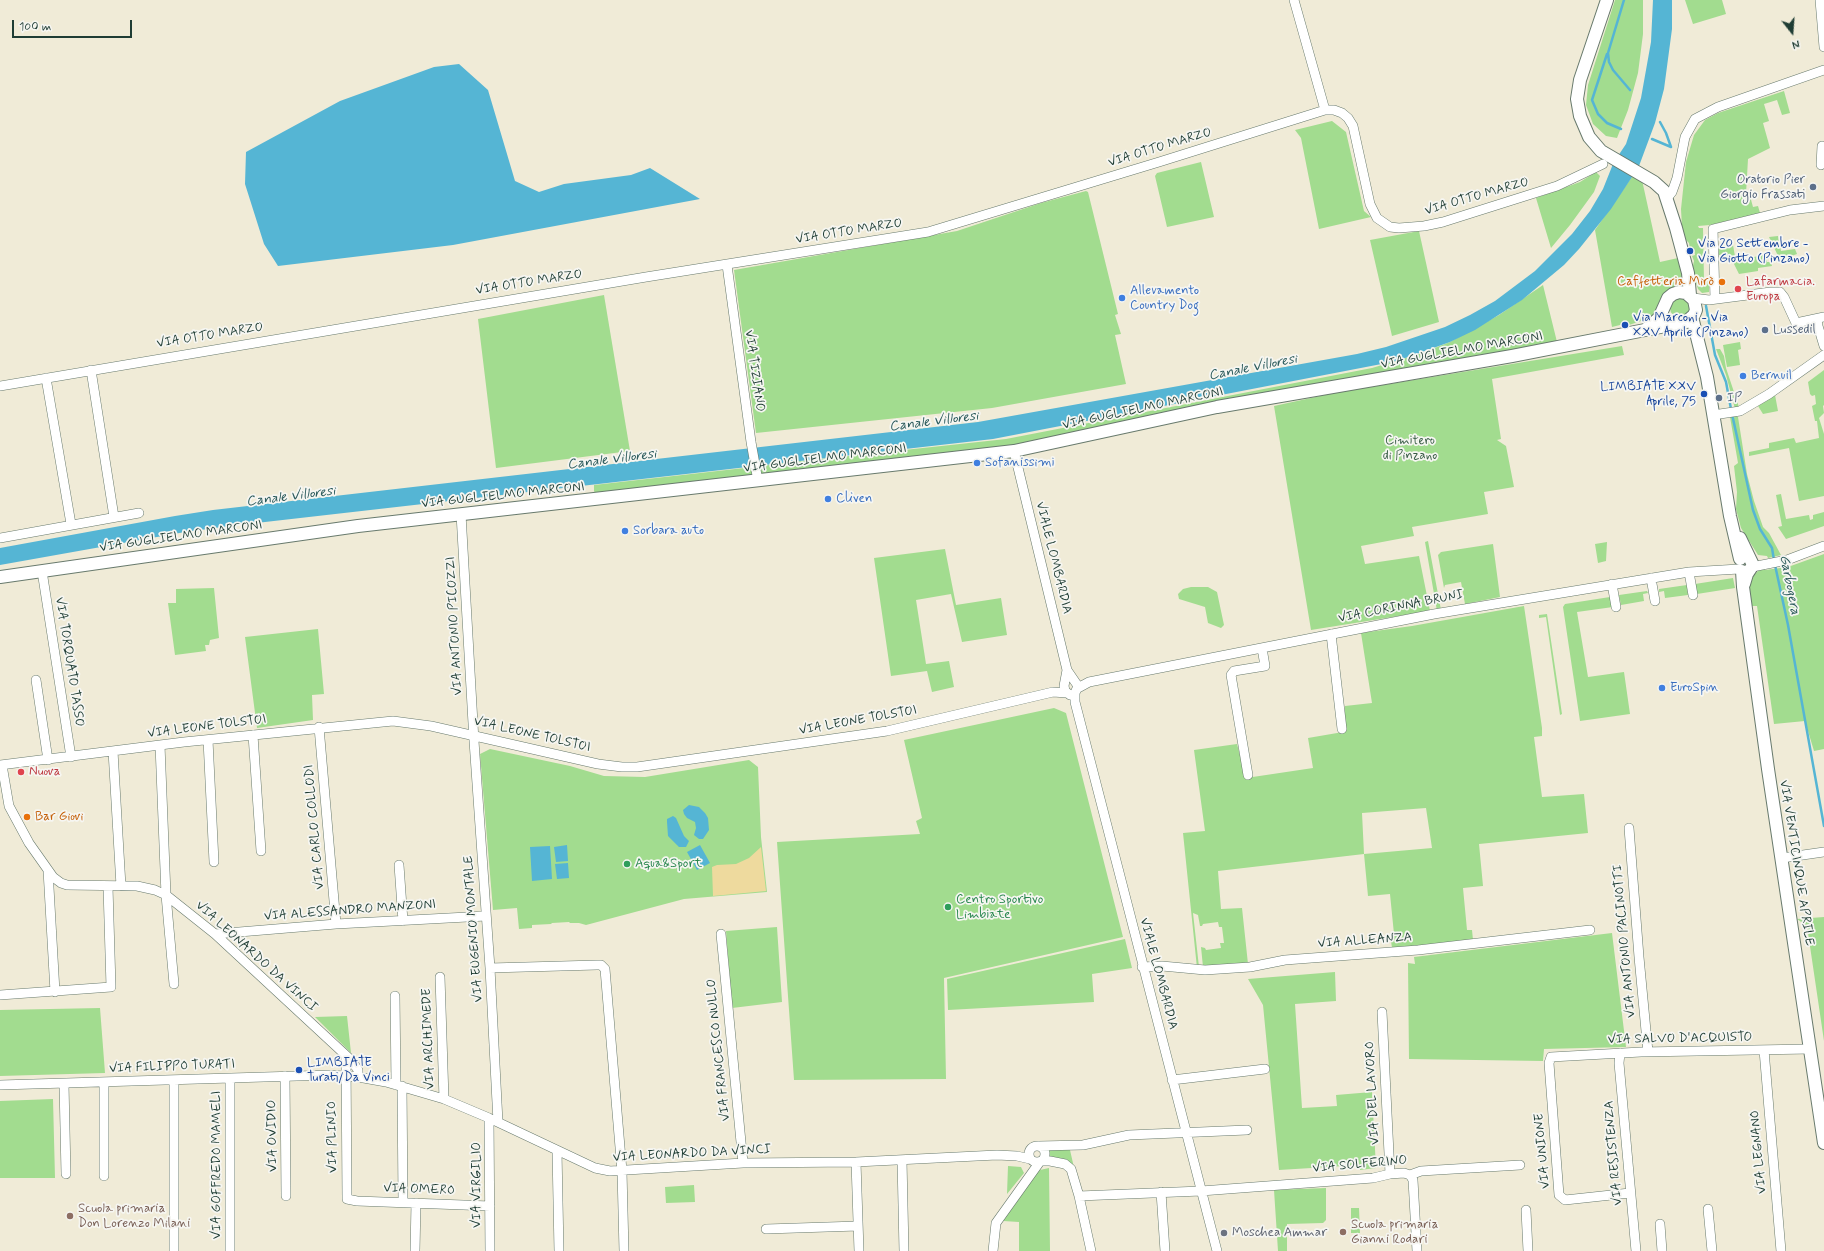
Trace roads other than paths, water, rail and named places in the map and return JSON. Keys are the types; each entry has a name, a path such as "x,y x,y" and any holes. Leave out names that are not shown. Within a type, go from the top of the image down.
{"street":[{"path":"1294,0 1325,110"},
{"path":"1607,0 1582,74 1577,99 1580,116 1589,137 1601,151 1636,170 1665,193 1688,273 1730,516 1745,565 1784,560 1824,546"},
{"path":"1820,0 1824,47"},
{"path":"1665,193 1677,178 1685,136 1695,119 1718,107 1824,70"},
{"name":"VIA OTTO MARZO","path":"0,386 638,278 940,230 1325,110 1334,110 1342,113 1348,118 1353,126 1370,204 1377,218 1390,227 1399,228 1424,226 1443,222 1557,186 1603,164"},
{"path":"1821,165 1822,146"},
{"path":"1712,300 1713,229 1790,210 1824,206"},
{"name":"VIA TIZIANO","path":"727,265 756,476"},
{"path":"1646,329 1659,318 1668,298 1684,287 1688,273"},
{"path":"1678,292 1686,293 1692,297 1712,300"},
{"path":"1678,323 1689,320 1700,303 1771,292 1780,292 1783,295 1796,323 1821,318"},
{"path":"1665,303 1666,314 1678,323 1690,329 1699,341"},
{"path":"1821,318 1818,326 1824,346"},
{"name":"VIA GUGLIELMO MARCONI","path":"0,577 358,526 756,476 1014,451 1224,406 1504,358 1678,323"},
{"path":"1713,414 1740,411 1769,394 1824,355"},
{"path":"91,370 114,517"},
{"path":"46,378 71,524"},
{"name":"VIALE LOMBARDIA","path":"1014,451 1071,687 1142,967 1217,1251"},
{"path":"0,538 71,524 139,513"},
{"name":"VIA ANTONIO PICOZZI","path":"461,514 474,735"},
{"name":"VIA CORINNA BRUNI","path":"1071,687 1089,682 1331,634 1549,594 1690,572 1720,570 1745,565"},
{"name":"VIA VENTICINQUE APRILE","path":"1745,565 1743,587 1824,1143"},
{"name":"VIA TORQUATO TASSO","path":"42,571 71,757"},
{"path":"1690,572 1693,595"},
{"path":"1651,578 1655,601"},
{"path":"1612,584 1616,607"},
{"path":"1331,634 1342,729"},
{"path":"1248,775 1231,674 1234,671 1265,666 1262,648"},
{"path":"36,680 48,760"},
{"name":"VIA LEONE TOLSTOI","path":"1,765 319,727 393,721 431,726 474,735 598,764 637,767 887,731 1071,687"},
{"name":"VIA CARLO COLLODI","path":"319,727 336,924"},
{"path":"252,735 261,851"},
{"name":"VIA EUGENIO MONTALE","path":"474,735 490,968 494,1120"},
{"path":"208,740 214,862"},
{"path":"160,745 166,895 174,984"},
{"path":"113,752 120,886"},
{"path":"1,765 9,806 29,843 48,870 58,881 49,886"},
{"name":"VIA ANTONIO PACINOTTI","path":"1629,828 1648,1052"},
{"path":"1782,858 1824,852"},
{"path":"399,866 403,920"},
{"path":"48,870 55,992"},
{"name":"VIA LEONARDO DA VINCI","path":"58,881 66,885 147,888 166,895 215,934 346,1057 357,1068 358,1077"},
{"path":"0,995 111,987 108,887"},
{"name":"VIA ALESSANDRO MANZONI","path":"215,934 336,924 486,916"},
{"name":"VIA ALLEANZA","path":"1142,967 1162,966 1205,970 1250,967 1285,960 1423,950 1590,930"},
{"name":"VIA FRANCESCO NULLO","path":"721,934 743,1163"},
{"path":"490,968 597,964 605,969 622,1171 624,1251"},
{"name":"VIA ARCHIMEDE","path":"440,978 444,1100"},
{"path":"395,996 403,1202"},
{"name":"VIA DEL LAVORO","path":"1382,1012 1390,1174"},
{"name":"VIA SALVO D'ACQUISTO","path":"1551,1057 1648,1052 1810,1049"},
{"name":"VIA LEGNANO","path":"1764,1050 1781,1251"},
{"name":"VIA RESISTENZA","path":"1620,1053 1619,1063 1636,1251"},
{"path":"346,1057 346,1075"},
{"name":"VIA UNIONE","path":"1551,1057 1549,1063 1559,1195 1564,1200 1630,1193"},
{"path":"1172,1080 1265,1069"},
{"name":"VIA LEONARDO DA VINCI","path":"346,1075 399,1085 444,1100 494,1120 595,1168 610,1171 743,1163 856,1162 996,1156 1017,1156 1035,1161 1050,1161 1068,1166 1072,1173 1079,1196 1091,1251"},
{"name":"VIA FILIPPO TURATI","path":"0,1085 346,1075"},
{"name":"VIA PLINIO","path":"346,1075 346,1199"},
{"name":"VIA OVIDIO","path":"285,1076 286,1196"},
{"name":"VIA GOFFREDO MAMELI","path":"230,1079 230,1251"},
{"path":"174,1080 174,1251"},
{"path":"104,1082 104,1176"},
{"path":"64,1084 66,1174"},
{"name":"VIA VIRGILIO","path":"490,1251 490,1206 494,1120"},
{"name":"VIA LEONARDO DA VINCI","path":"996,1156 1035,1148 1091,1144 1129,1135 1186,1134 1247,1130"},
{"path":"993,1251 996,1223 1031,1174 1035,1161 1045,1154 1035,1148 1028,1154 1035,1161"},
{"path":"557,1151 559,1251"},
{"path":"902,1160 904,1251"},
{"path":"856,1162 859,1251"},
{"name":"VIA SOLFERINO","path":"1079,1196 1201,1191 1373,1178 1390,1174 1404,1173 1410,1175 1421,1171 1520,1165"},
{"path":"1410,1175 1413,1180 1417,1251"},
{"path":"1161,1192 1165,1251"},
{"name":"VIA OMERO","path":"346,1199 357,1201 490,1206"},
{"path":"415,1251 416,1203"},
{"path":"1708,1209 1712,1251"},
{"path":"1526,1210 1528,1251"},
{"path":"1660,1224 1662,1251"},
{"path":"766,1229 858,1226"}],"water":[{"path":"1653,0 1672,0 1672,29 1664,89 1655,123 1639,166 1618,156 1626,144 1641,98 1651,42"},
{"path":"459,64 488,90 515,181 539,192 564,184 631,175 650,168 700,199 453,245 278,266 264,244 245,184 246,152 340,101 434,67"},
{"name":"Canale Villoresi","path":"1613,164 1634,174 1611,209 1579,249 1564,265 1522,300 1475,330 1450,342 1397,361 993,439 230,526 185,532 0,565 0,548 213,510 978,422 1357,354 1386,347 1445,327 1470,315 1495,301 1535,271 1572,234 1590,211 1603,189"},
{"path":"689,805 699,807 708,818 709,830 703,839 699,839 694,835 696,828 695,822 687,818 684,814 683,810"},
{"path":"673,816 676,818 684,836 689,841 686,847 679,847 668,836 667,819"},
{"path":"567,845 568,861 556,862 554,847"},
{"path":"700,845 710,863 697,870 687,852"},
{"path":"550,846 552,879 532,881 530,847"},
{"path":"568,863 569,878 557,879 555,864"}],"waterway":[{"name":"Garbogera","path":"1624,0 1608,53 1609,62 1613,70 1630,90"},
{"name":"Garbogera","path":"1607,54 1592,100 1598,114 1607,123 1621,129"},
{"name":"Garbogera","path":"1660,122 1671,147"},
{"name":"Garbogera","path":"1652,139 1671,147"},
{"name":"Garbogera","path":"1706,306 1715,355 1726,382 1731,409"},
{"name":"Garbogera","path":"1732,414 1753,510 1760,529 1772,548 1774,560"},
{"name":"Garbogera","path":"1775,565 1788,625 1824,826"}],"place":[{"name":"Oratorio Pier Giorgio Frassati","path":"1813,187"},
{"name":"Via 20 Settembre - Via Giotto (Pinzano)","path":"1690,251"},
{"name":"Caffetteria Mirò","path":"1722,282"},
{"name":"Lafarmacia. Europa","path":"1738,289"},
{"name":"Allevamento Country Dog","path":"1122,298"},
{"name":"Via Marconi - Via XXV Aprile (Pinzano)","path":"1625,325"},
{"name":"Lussedil","path":"1765,330"},
{"name":"Bernuil","path":"1743,376"},
{"name":"LIMBIATE XXV Aprile, 75","path":"1704,394"},
{"name":"IP","path":"1719,398"},
{"name":"Sofanissimi","path":"977,463"},
{"name":"Cliven","path":"828,499"},
{"name":"Sorbara auto","path":"625,531"},
{"name":"EuroSpin","path":"1662,688"},
{"name":"Nuova","path":"21,772"},
{"name":"Bar Giovi","path":"27,817"},
{"name":"Aqua&Sport","path":"627,864"},
{"name":"Centro Sportivo Limbiate","path":"948,907"},
{"name":"LIMBIATE Turati/Da Vinci","path":"299,1070"},
{"name":"Scuola primaria Don Lorenzo Milani","path":"70,1216"},
{"name":"Scuola primaria Gianni Rodari","path":"1343,1232"},
{"name":"Moschea Ammar","path":"1224,1233"}],"park label":[{"name":"Cimitero di Pinzano","path":"1410,448"}]}
